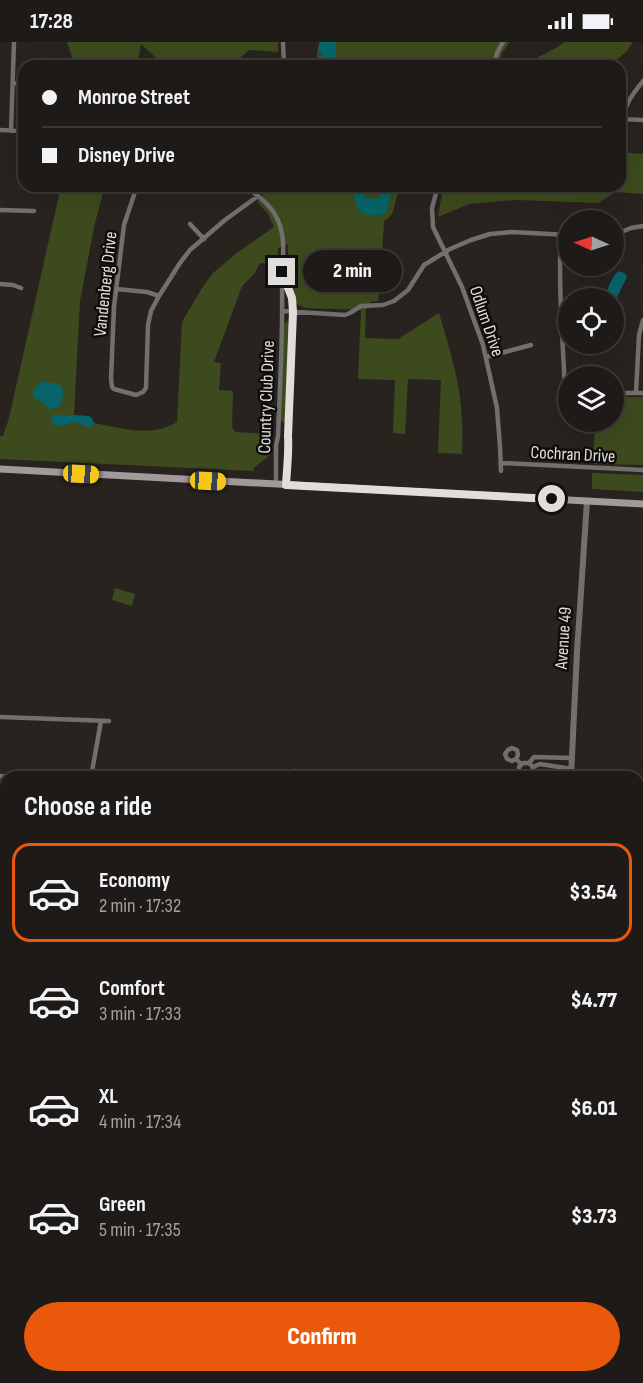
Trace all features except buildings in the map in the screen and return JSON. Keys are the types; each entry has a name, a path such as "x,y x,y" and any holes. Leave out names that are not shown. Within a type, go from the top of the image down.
{"main road":[{"path":"0,469 643,504"}],"street":[{"path":"11,131 14,42"},
{"path":"283,42 284,60"},
{"path":"495,60 503,42"},
{"path":"626,105 643,81"},
{"path":"13,83 18,83"},
{"path":"626,119 643,120"},
{"path":"0,130 18,131"},
{"name":"Vandenberg Drive","path":"135,192 124,225 114,307 111,380 112,387 117,391 136,395 146,388 148,325 159,296"},
{"name":"Country Club Drive","path":"253,192 269,206 280,224 283,243 283,311 276,484"},
{"name":"Odlum Drive","path":"436,192 432,222 435,234 469,303 486,357 497,408 501,471"},
{"path":"116,289 147,292 159,296 185,256 231,215 258,196"},
{"path":"0,210 34,211"},
{"path":"190,224 204,239"},
{"path":"624,231 643,226"},
{"path":"283,311 345,315 361,306 379,306 389,303 408,290 424,265 471,240 490,234 512,232 558,234"},
{"name":"Country Club Drive","path":"282,272 292,298 293,312 286,485"},
{"path":"560,276 565,366"},
{"path":"0,284 21,288"},
{"path":"636,393 639,334 643,320"},
{"path":"486,357 531,345"},
{"path":"624,393 643,393"},
{"name":"Cochran Drive","path":"501,463 643,470"},
{"name":"Avenue 49","path":"572,769 587,501"},
{"path":"0,717 109,721"},
{"path":"92,771 101,721"},
{"path":"533,771 531,765 534,757 572,758"},
{"path":"516,759 521,764"},
{"path":"521,764 526,762 531,765 540,764 572,769"},
{"path":"520,771 521,764"}],"green space":[{"path":"67,42 278,42 278,52 249,50 239,60 158,60 141,44 138,60 73,60"},
{"path":"319,42 510,42 502,53 500,60 316,60"},
{"path":"565,42 633,42 616,60 533,60"},
{"path":"626,153 643,154 643,194 615,192 626,192"},
{"path":"60,192 103,192 80,301 74,415 88,417 94,423 147,431 167,427 177,422 182,322 202,288 213,273 274,227 268,214 257,202 265,192 399,192 392,214 384,221 381,270 385,277 385,284 379,292 378,301 370,302 366,310 365,338 398,339 439,313 459,393 462,454 438,453 441,380 408,379 405,434 393,433 395,380 358,379 361,310 306,308 296,304 288,275 288,244 278,248 277,264 260,263 254,274 242,286 214,362 221,363 219,390 233,391 232,427 235,432 268,434 269,429 272,432 271,454 254,468 254,471 0,459 0,436 3,436"},
{"path":"440,192 615,192 598,203 516,200 469,204 438,217 442,193"},
{"path":"287,321 290,324 285,423 281,421 284,324"},
{"path":"624,397 643,397 643,465 593,464 595,432 624,432"},
{"path":"592,473 643,475 643,492 592,489"},
{"path":"115,588 135,594 132,606 112,600"}],"water":[{"path":"320,42 336,42 335,60 316,60 323,54 318,50"},
{"path":"354,192 362,192 364,196 374,199 383,192 392,192 386,213 366,214 357,206"},
{"path":"626,274 627,277 622,288 608,288 614,276"},
{"path":"44,381 58,384 61,387 63,395 60,406 49,409 34,397 33,389"},
{"path":"54,415 89,416 94,423 90,428 72,422 62,426 51,424"}],"route":[{"path":"282,272 292,298 293,312 286,485 552,499"}]}
